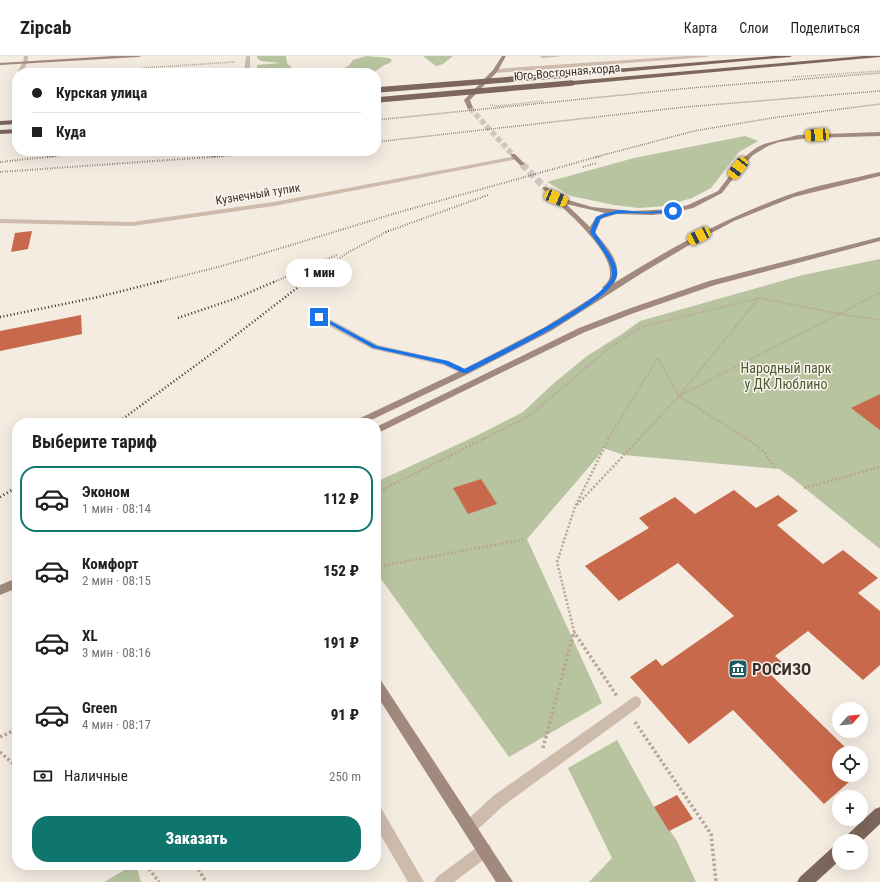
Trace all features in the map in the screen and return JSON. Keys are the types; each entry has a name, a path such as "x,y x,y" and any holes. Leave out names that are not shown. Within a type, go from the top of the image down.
{"main road":[{"path":"0,64 138,56"},
{"path":"468,104 495,71 504,56"},
{"name":"Юго-Восточная хорда","path":"381,90 790,56"},
{"name":"Юго-Восточная хорда","path":"381,100 880,56"},
{"path":"0,123 12,122"},
{"path":"0,132 12,131"},
{"path":"556,198 570,204 619,212 646,213 673,211 700,203 719,193 747,156 766,145 783,140 817,135 849,136 880,134"},
{"path":"515,157 522,164"},
{"path":"368,418 465,372 548,329 600,295 688,242 732,220 792,196 880,174"},
{"path":"545,188 592,232 614,266 613,281 600,295"},
{"path":"592,232 598,218 604,214 619,212"},
{"path":"381,429 575,334 624,314 680,293 712,283 880,239"},
{"path":"0,590 12,585"},
{"path":"381,691 505,882"},
{"path":"858,834 880,814"},
{"path":"805,882 832,857"}],"street":[{"path":"22,68 26,56"},
{"path":"542,57 562,56"},
{"path":"622,56 627,62"},
{"path":"495,71 627,62 669,57 707,56"},
{"name":"Кузнечный тупик","path":"0,221 132,224 274,204 515,157"},
{"path":"319,317 375,347 446,363 465,372"},
{"path":"470,827 498,801 630,705"},
{"path":"381,822 416,882"},
{"path":"442,882 485,850"}],"path":[{"path":"136,68 248,59"},
{"path":"789,78 880,71"},
{"path":"468,104 497,106 543,101"},
{"path":"680,396 880,293"},
{"path":"575,507 680,396 760,298"},
{"path":"381,490 529,416 609,348 641,327 760,298 840,314 880,320"},
{"path":"716,882 711,834 630,705 574,631 557,562 575,507 603,448 658,358 680,396 736,431 764,452 775,469"},
{"path":"804,488 880,467"},
{"path":"381,565 526,539"},
{"path":"536,774 574,631"},
{"path":"0,737 12,731"},
{"path":"0,752 12,763"},
{"path":"150,870 158,882"},
{"path":"199,870 206,882"}],"green space":[{"path":"257,56 286,56 287,63 292,68 285,68 284,66 284,68 257,68 257,65 281,63 261,61 257,58"},
{"path":"366,56 389,58 392,60 390,63 380,68 344,68 353,60"},
{"path":"423,56 453,56 443,64 436,66"},
{"path":"745,136 758,141 739,152 711,188 692,198 665,206 639,208 614,205 571,196 547,182 634,158"},
{"name":"Народный парк у ДК Люблино","path":"880,259 880,549 779,469 624,455 603,448 601,453 527,539 602,703 509,757 381,579 381,480 476,436 523,412 554,383 587,356 640,321 803,275"},
{"path":"617,740 654,807 677,841 696,882 589,882 612,858 568,768"},
{"path":"124,870 137,870 141,882 104,882"}],"building":[{"path":"32,231 28,249 11,252 15,233"},
{"path":"81,315 82,334 0,351 0,331"},
{"path":"880,394 880,430 851,408"},
{"path":"481,479 497,504 468,514 453,488"},
{"path":"734,490 756,508 778,495 798,511 777,525 823,564 843,550 878,578 858,593 880,611 880,665 863,680 808,631 775,656 784,664 771,675 832,734 832,738 836,738 844,746 832,746 832,782 849,782 840,790 832,790 832,797 824,804 733,710 689,744 630,677 656,659 662,666 734,616 678,563 619,601 585,566 649,528 639,518 675,497 695,514"},
{"path":"677,795 693,819 669,831 654,807"}],"tunnel":[{"path":"470,108 513,155"},
{"path":"522,164 545,188"}],"railway":[{"path":"381,119 691,88 880,73"},
{"path":"381,141 685,107 880,91"},
{"path":"596,157 694,131 772,118 880,104"},
{"path":"50,157 55,156"},
{"path":"50,157 56,156"},
{"path":"0,172 222,156"},
{"path":"211,157 222,156"},
{"path":"0,317 98,297 222,266 403,211 600,156"},
{"path":"0,162 50,157"},
{"path":"583,167 597,163"},
{"path":"387,232 488,195"},
{"path":"305,282 347,253 387,232"},
{"path":"274,282 337,255"},
{"path":"178,318 234,299 276,281"},
{"path":"124,418 218,349 306,281"},
{"path":"0,497 12,490"}],"place":[{"name":"РОСИЗО","path":"738,669"}],"route":[{"path":"319,317 375,347 446,363 465,372 548,329 600,295 613,281 614,266 592,232 598,218 604,214 619,212 646,213 673,211"}]}
